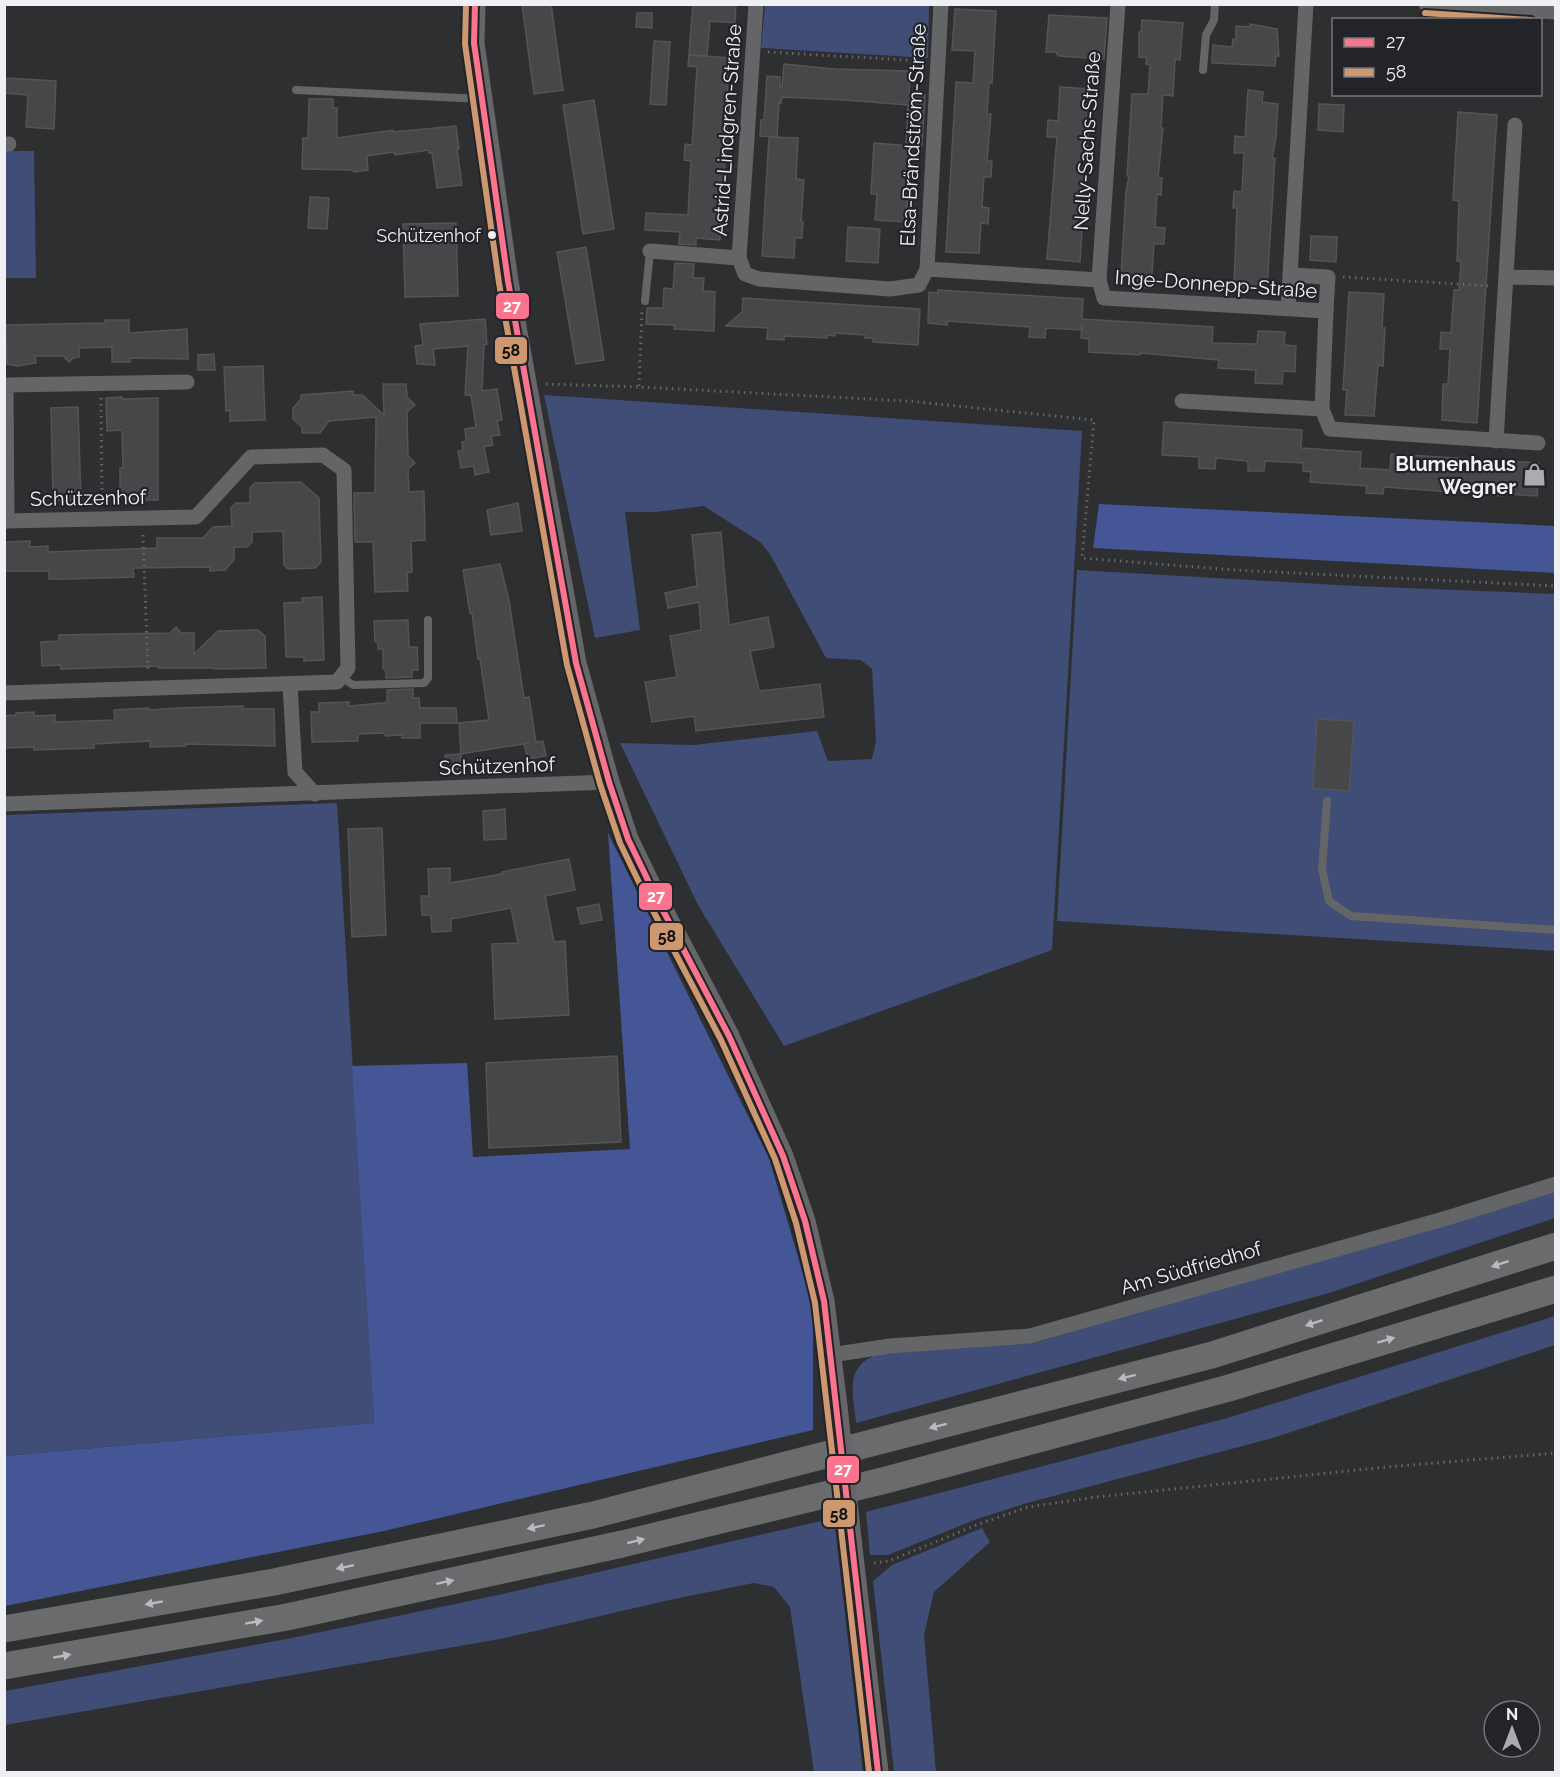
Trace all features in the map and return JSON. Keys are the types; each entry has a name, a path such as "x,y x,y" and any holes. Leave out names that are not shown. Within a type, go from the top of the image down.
{"highway":[{"path":"4,1629 274,1582 593,1515 1212,1355 1556,1246"},
{"path":"4,1666 287,1617 622,1544 886,1480 1229,1388 1556,1289"}],"main road":[{"path":"475,4 474,43 508,281 576,663 609,782 628,839 729,1036 783,1156 805,1221 819,1278 831,1355 878,1773"}],"street":[{"name":"Astrid-Lindgren-Straße","path":"739,258 756,4"},
{"name":"Elsa-Brändström-Straße","path":"927,268 941,4"},
{"name":"Nelly-Sachs-Straße","path":"1099,280 1118,4"},
{"path":"1288,308 1306,4"},
{"path":"1426,4 1556,12"},
{"path":"1496,441 1515,125"},
{"path":"650,251 739,258 746,274 759,279 890,289 919,285 927,268"},
{"name":"Inge-Donnepp-Straße","path":"927,268 1099,280 1104,298 1326,311 1323,409"},
{"path":"1290,275 1328,277 1326,311"},
{"path":"1507,282 1556,278"},
{"name":"Schützenhof","path":"187,382 5,384 6,521 196,518 251,457 323,455 344,470 348,668 341,677"},
{"path":"1182,401 1323,409 1329,429 1538,443"},
{"path":"4,693 290,685 337,682 341,677"},
{"path":"290,685 295,772 315,794"},
{"name":"Schützenhof","path":"4,804 609,782"},
{"name":"Am Südfriedhof","path":"831,1355 890,1346 1030,1336 1447,1218 1556,1184"}],"lane":[{"path":"1203,70 1206,35 1214,20 1215,4"},
{"path":"296,90 483,99"},
{"path":"645,301 650,251"},
{"path":"341,677 353,685 424,683 428,678 428,620"},
{"path":"1328,801 1322,869 1329,901 1351,916 1556,930"}],"path":[{"path":"754,51 937,62"},
{"path":"1328,277 1507,282"},
{"path":"639,387 642,308 645,301"},
{"path":"101,384 102,519"},
{"path":"526,384 639,387 908,401 1094,420 1082,558 1234,570 1556,586"},
{"path":"142,519 148,689"},
{"path":"854,1565 889,1561 979,1524 1028,1507 1096,1497 1387,1467 1556,1453"}],"shaded area":[{"path":"765,5 929,5 928,58 761,48"},
{"path":"5,151 34,151 36,278 5,278"},
{"path":"544,395 1082,431 1052,950 784,1046 698,905 620,743 694,745 817,731 828,761 872,759 876,741 872,669 861,660 826,658 770,554 760,542 704,506 656,512 625,512 640,630 595,638"},
{"path":"1099,504 1555,526 1555,573 1093,548"},
{"path":"1077,570 1355,586 1555,594 1555,951 1057,921","holes":["1317,719 1354,722 1349,791 1313,788"]},
{"path":"337,803 374,1423 5,1456 4,815"},
{"path":"608,833 769,1158 813,1308 813,1430 384,1531 5,1606 5,1456 374,1423 352,1066 467,1063 473,1157 630,1149"},
{"path":"1555,1192 1555,1218 1329,1293 856,1423 853,1392 855,1373 867,1359 878,1354 1034,1343"},
{"path":"1555,1316 1555,1345 1273,1438 1027,1503 977,1519 888,1555 870,1555 866,1512 1224,1419"},
{"path":"834,1518 863,1772 814,1772 790,1607 774,1587 754,1583 500,1639 5,1725 5,1691 292,1638 498,1595"},
{"path":"982,1528 990,1542 934,1592 924,1635 936,1772 894,1772 873,1581 892,1565"}],"building":[{"path":"522,4 551,4 563,90 534,94"},
{"path":"693,4 736,4 735,23 710,21 707,56 689,55"},
{"path":"955,9 996,11 992,83 989,83 987,114 991,114 987,161 992,161 991,177 984,177 982,207 989,208 988,224 981,223 979,253 946,252 956,82 973,83 975,51 952,50"},
{"path":"637,13 652,13 652,28 636,27"},
{"path":"1049,15 1107,18 1104,59 1059,56 1055,52 1046,52"},
{"path":"1142,20 1183,23 1180,60 1175,59 1173,96 1163,95 1161,128 1163,128 1158,178 1162,178 1161,195 1157,194 1155,227 1165,228 1164,244 1154,244 1151,288 1137,287 1138,276 1121,275 1129,176 1127,176 1132,94 1148,94 1150,65 1146,64 1147,58 1139,57 1139,32 1141,32"},
{"path":"1250,24 1277,29 1279,56 1276,56 1275,66 1212,63 1213,45 1232,47 1233,39 1236,40 1236,26 1250,27"},
{"path":"654,41 670,42 666,105 650,104"},
{"path":"689,55 731,58 730,72 728,72 727,133 724,177 722,177 720,240 696,238 696,245 679,244 680,232 645,230 646,213 688,215 691,161 684,160 685,144 692,145 697,67 688,66"},
{"path":"784,64 835,69 910,71 909,94 925,95 922,146 906,145 908,105 845,100 782,97 779,103 777,137 760,136 761,120 764,120 767,76 780,77 780,87 782,87"},
{"path":"4,78 56,81 54,129 26,127 28,95 4,93"},
{"path":"1060,87 1091,89 1080,262 1047,259 1057,137 1047,137 1048,120 1058,121"},
{"path":"1248,90 1263,92 1262,102 1278,104 1272,158 1275,158 1267,288 1234,286 1237,208 1233,208 1234,191 1242,192 1244,153 1234,153 1235,136 1245,137"},
{"path":"309,99 333,99 333,108 337,108 337,138 393,130 393,132 456,126 462,185 437,188 432,153 429,153 429,150 367,156 368,170 354,172 353,170 302,169 303,138 308,138"},
{"path":"594,100 614,229 583,234 563,105"},
{"path":"1319,104 1344,105 1343,132 1318,130"},
{"path":"1458,112 1497,115 1477,423 1442,420 1443,384 1448,384 1450,349 1440,349 1441,332 1451,333 1454,290 1459,290 1461,262 1457,261 1459,201 1453,200"},
{"path":"769,137 798,138 796,179 804,180 801,221 803,222 802,238 795,238 794,258 762,256"},
{"path":"874,143 911,146 906,222 875,220 877,194 871,194"},
{"path":"310,197 329,198 327,229 308,228"},
{"path":"456,223 458,296 405,297 403,224"},
{"path":"848,227 880,229 878,263 846,261"},
{"path":"1311,236 1337,237 1336,262 1310,260"},
{"path":"586,247 604,360 576,364 557,252"},
{"path":"675,263 694,264 693,278 704,278 703,291 715,292 714,331 674,329 674,325 646,324 647,308 663,308 664,288 673,289"},
{"path":"938,290 1083,299 1082,319 1213,327 1212,343 1257,344 1258,331 1285,332 1284,345 1296,346 1295,372 1283,371 1282,384 1255,383 1256,370 1218,368 1219,360 1140,353 1140,355 1089,352 1089,339 1081,338 1082,324 1081,330 1046,328 1045,338 1029,337 1030,327 947,321 947,325 928,323 929,292 938,293"},
{"path":"1349,292 1384,294 1383,366 1378,365 1374,416 1345,415 1347,390 1343,390"},
{"path":"743,298 920,309 918,345 873,342 873,338 865,338 865,335 835,333 835,336 827,335 827,338 784,336 784,340 767,339 768,328 726,326 742,312"},
{"path":"485,319 487,344 484,345 482,391 497,389 502,420 497,421 500,435 491,436 493,445 484,447 489,472 475,475 474,466 461,468 458,451 463,450 462,442 466,441 465,429 476,427 471,395 465,395 468,346 433,349 435,365 417,364 415,346 423,345 420,324"},
{"path":"105,320 129,320 129,333 187,329 188,359 130,358 130,362 112,362 112,347 79,348 79,357 69,362 63,356 35,356 36,363 18,366 7,364 6,325 105,323"},
{"path":"214,354 215,370 198,370 198,355"},
{"path":"263,366 265,420 230,421 230,410 226,411 224,367"},
{"path":"383,384 406,384 407,397 415,405 407,412 408,456 415,463 408,469 409,492 424,491 425,540 411,541 412,572 407,573 408,591 375,592 373,542 355,542 354,493 375,493 376,417 329,421 320,433 302,433 302,427 293,419 293,408 301,399 301,395 353,391 353,395 362,395 384,415"},
{"path":"122,397 122,399 158,398 158,500 125,500 125,496 120,496 120,468 123,468 122,430 107,431 106,398"},
{"path":"78,407 81,500 53,501 51,408"},
{"path":"1164,422 1302,430 1301,448 1361,452 1360,468 1390,470 1391,454 1539,463 1537,496 1504,494 1504,496 1384,487 1383,494 1366,493 1367,486 1310,482 1311,472 1303,471 1303,463 1265,461 1264,471 1248,471 1248,461 1216,458 1215,469 1199,468 1199,457 1162,455"},
{"path":"301,482 319,498 321,562 315,568 288,569 284,565 283,531 252,532 252,542 247,547 234,547 234,560 225,570 210,571 210,567 133,568 134,577 67,579 49,579 49,571 4,571 4,542 30,541 30,547 48,546 48,552 157,548 157,538 203,538 213,527 232,526 231,508 236,503 250,503 250,488 255,483"},
{"path":"518,503 522,531 491,535 487,510"},
{"path":"721,532 729,625 768,617 774,647 750,651 759,691 820,684 824,717 696,731 694,716 652,722 645,682 677,677 670,636 701,630 699,602 668,608 665,593 697,586 692,535"},
{"path":"500,564 509,601 524,698 529,697 536,742 543,741 546,756 528,759 524,744 529,743 461,754 459,723 489,720 463,570"},
{"path":"322,597 324,660 304,661 304,657 286,657 284,603 303,602 302,598"},
{"path":"408,620 409,647 417,647 418,670 412,670 412,677 386,678 386,671 383,668 383,649 378,649 378,643 375,641 374,621"},
{"path":"176,627 181,633 194,633 194,654 218,631 258,630 265,636 266,668 158,668 158,666 61,669 61,665 42,666 41,642 59,641 59,635 170,633"},
{"path":"413,689 413,698 419,698 420,708 456,708 457,723 420,723 420,738 402,738 402,735 386,736 383,733 358,734 358,741 312,742 311,712 319,712 319,703 349,702 349,706 382,703 387,702 387,690"},
{"path":"243,706 243,709 274,709 275,746 186,744 186,746 150,747 150,741 94,744 94,748 34,750 34,747 4,748 4,716 16,715 16,713 34,712 34,716 55,715 55,722 115,720 114,710"},
{"path":"1317,719 1354,721 1349,791 1313,788"},
{"path":"461,754 461,769 446,769 445,755"},
{"path":"505,809 506,839 484,840 483,811"},
{"path":"382,828 386,935 352,937 348,829"},
{"path":"569,859 575,890 545,896 554,942 565,941 569,1015 495,1019 492,944 518,943 511,908 451,919 451,931 432,932 431,915 422,915 421,896 429,896 428,869 450,868 450,883"},
{"path":"599,904 602,920 581,924 577,908"},
{"path":"617,1056 621,1142 489,1148 486,1063"}],"transit line":[{"name":"58","path":"466,4 465,44 499,283 567,665 600,784 620,843 721,1040 775,1159 796,1223 815,1303 869,1772"},
{"name":"27","path":"475,4 474,43 508,281 576,663 609,782 628,839 729,1036 783,1156 805,1221 824,1301 878,1772"},
{"name":"58","path":"1425,13 1501,18"}],"place":[{"name":"Schützenhof","path":"492,235"},
{"name":"Blumenhaus Wegner","path":"1534,475"}]}
